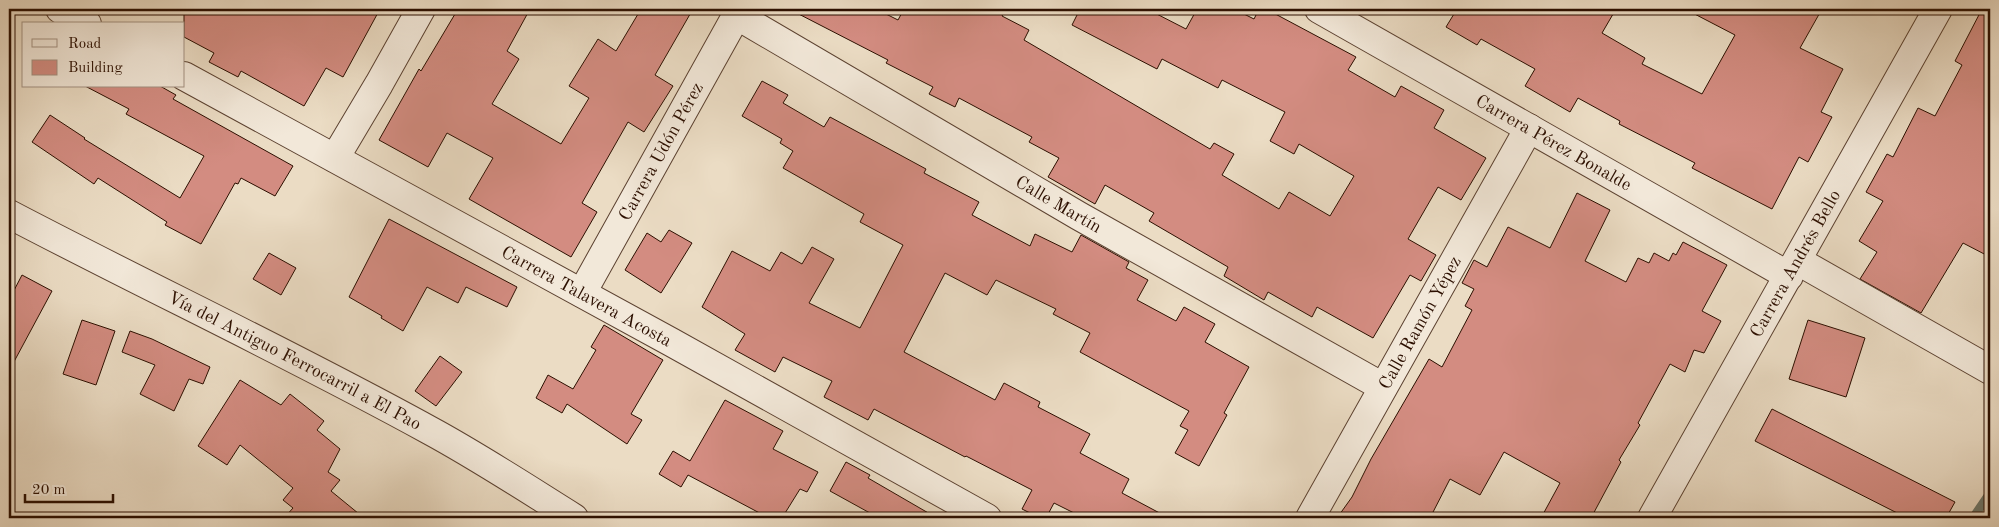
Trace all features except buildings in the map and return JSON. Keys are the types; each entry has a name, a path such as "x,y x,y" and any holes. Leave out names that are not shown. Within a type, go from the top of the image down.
{"street":[{"path":"335,158 421,9"},
{"name":"Carrera Pérez Bonalde","path":"1319,9 1529,128 1990,370"},
{"name":"Carrera Andrés Bello","path":"1652,518 1938,9"},
{"name":"Carrera Udón Pérez","path":"582,292 738,12"},
{"name":"Calle Martín","path":"738,12 1070,211 1383,387"},
{"name":"Carrera Talavera Acosta","path":"185,77 582,292 987,518"},
{"name":"Calle Ramón Yépez","path":"1310,518 1529,128"},
{"name":"Vía del Antiguo Ferrocarril a El Pao","path":"9,214 299,360 422,426 574,518"}],"waterway":[{"path":"1973,518 1990,493"}]}
